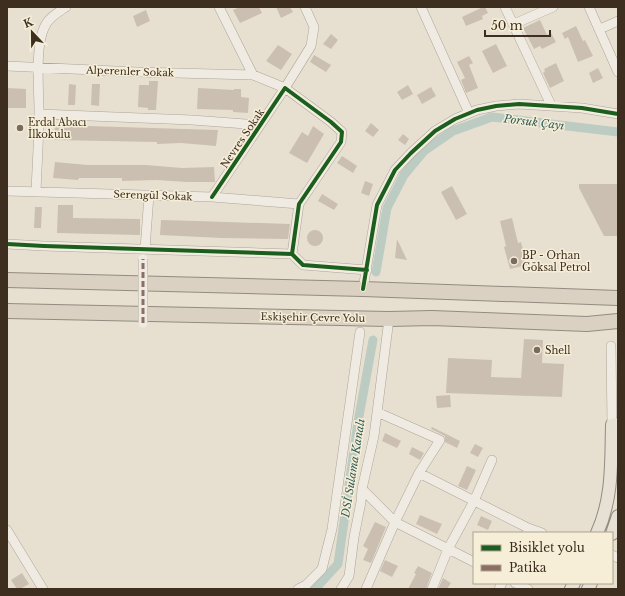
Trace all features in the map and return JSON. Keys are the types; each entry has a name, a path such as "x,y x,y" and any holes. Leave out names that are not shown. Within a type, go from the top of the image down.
{"highway":[{"path":"7,280 363,289 618,298"},
{"path":"582,297 618,293"},
{"name":"Eskişehir Çevre Yolu","path":"7,311 390,319 432,318 587,324 617,321"}],"main road":[{"path":"598,532 604,519 609,497 616,427"},
{"path":"613,532 618,516"}],"street":[{"path":"36,192 39,114 38,67 41,35 44,26 53,16 66,7"},
{"path":"219,7 253,75 285,88 332,122 342,132 341,142 299,204 292,254"},
{"name":"Nevres Sokak","path":"212,197 312,46 314,27 305,7"},
{"path":"421,7 469,113"},
{"path":"505,7 551,105"},
{"path":"514,24 553,7"},
{"path":"589,7 618,72"},
{"path":"600,29 618,21"},
{"name":"Alperenler Sokak","path":"7,66 137,72 253,75"},
{"path":"363,289 377,205 395,170 435,131 455,119 469,113 496,106 519,104 551,105 618,114"},
{"path":"39,114 192,120 260,125"},
{"name":"Serengül Sokak","path":"7,191 212,197 299,204"},
{"path":"145,249 149,195"},
{"path":"7,244 292,254 302,265 367,270"},
{"path":"143,259 143,323"},
{"path":"341,589 349,576 362,489 374,436 390,319"},
{"path":"298,589 306,585 322,569 332,529 360,332"},
{"path":"611,346 616,427"},
{"path":"366,589 395,522 419,474 440,440 377,412"},
{"path":"432,589 448,549 474,501 492,460"},
{"path":"419,474 474,501 527,530 537,532"},
{"path":"362,489 395,522 473,562"},
{"path":"7,530 43,589"},
{"path":"517,584 528,589"}],"building":[{"path":"240,7 259,7 262,13 240,23 233,10"},
{"path":"276,7 290,7 293,12 281,18"},
{"path":"485,7 488,13 482,16 483,19 466,26 462,17"},
{"path":"146,10 150,21 137,27 133,16"},
{"path":"540,20 547,35 551,33 556,42 542,49 540,46 534,49 523,28"},
{"path":"576,26 583,41 585,40 593,56 578,62 568,37 565,39 562,33"},
{"path":"331,34 338,40 331,49 323,44"},
{"path":"496,44 507,66 493,73 482,51"},
{"path":"278,45 292,54 281,70 266,61"},
{"path":"314,55 331,65 326,72 310,62"},
{"path":"469,56 473,63 469,65 478,88 466,93 461,80 465,78 457,62"},
{"path":"556,63 564,81 550,88 543,73 545,71 544,69"},
{"path":"598,68 603,78 593,83 589,73"},
{"path":"149,81 158,81 156,110 148,110 148,108 138,107 139,85 149,85"},
{"path":"69,84 76,85 75,105 68,105"},
{"path":"92,84 100,84 99,106 91,105"},
{"path":"408,85 413,94 402,100 397,92"},
{"path":"431,87 436,96 422,104 417,95"},
{"path":"7,88 26,89 26,108 7,108"},
{"path":"198,88 241,89 241,97 249,98 248,113 233,112 233,110 197,109"},
{"path":"371,123 379,130 373,137 365,131"},
{"path":"55,125 218,130 216,146 181,143 157,144 157,142 54,140"},
{"path":"313,126 324,134 307,163 289,153 302,132 308,136"},
{"path":"403,134 409,139 405,145 398,140"},
{"path":"342,156 357,166 353,173 337,163"},
{"path":"55,162 88,165 146,165 182,168 214,167 215,182 156,180 122,181 122,178 79,178 78,180 53,178"},
{"path":"365,181 373,184 369,196 361,193"},
{"path":"579,184 618,184 618,236 604,236 579,188"},
{"path":"452,186 467,214 456,220 441,192"},
{"path":"322,194 338,204 334,210 318,201"},
{"path":"58,205 73,205 73,218 140,219 140,235 57,233"},
{"path":"35,207 42,207 41,228 34,228"},
{"path":"512,218 518,243 521,242 527,265 510,269 504,247 506,246 500,221"},
{"path":"161,220 290,224 288,239 221,238 160,235"},
{"path":"312,230 318,230 323,235 321,244 318,246 312,246 307,241 307,235"},
{"path":"397,239 407,260 395,258"},
{"path":"524,339 543,340 542,363 564,364 562,397 446,393 448,358 492,360 491,377 521,378"},
{"path":"450,395 451,407 437,408 436,396"},
{"path":"432,427 460,441 457,448 445,442 445,436 431,429"},
{"path":"385,433 401,441 397,448 382,441"},
{"path":"475,444 483,448 478,457 470,453"},
{"path":"412,447 424,453 420,460 409,454"},
{"path":"467,466 476,470 467,490 458,486"},
{"path":"420,515 442,524 437,534 416,524"},
{"path":"481,516 492,521 488,530 477,525"},
{"path":"375,522 386,527 371,563 363,560 368,549 363,546"},
{"path":"385,560 398,566 392,577 380,571"},
{"path":"418,566 432,573 426,589 408,589 416,574 414,573"},
{"path":"22,573 29,584 17,589 11,580"},
{"path":"443,578 451,583 447,589 438,589"}],"waterway":[{"name":"Porsuk Çayı","path":"376,272 387,208 404,175 424,151 453,131 492,117 618,132"},
{"name":"DSİ Sulama Kanalı","path":"315,589 338,564 358,422 373,340"}],"marked path":[{"path":"143,259 143,323"}],"cycle path":[{"path":"212,197 285,88 342,132 341,142 299,204 292,254"},
{"path":"363,289 377,205 395,170 435,131 455,119 477,110 496,106 519,104 582,108 618,114"},
{"path":"7,244 292,254 303,265 367,270"}],"place":[{"name":"Erdal Abacı İlkokulu","path":"20,128"},
{"name":"BP - Orhan Göksal Petrol","path":"514,261"},
{"name":"Shell","path":"537,350"}]}
